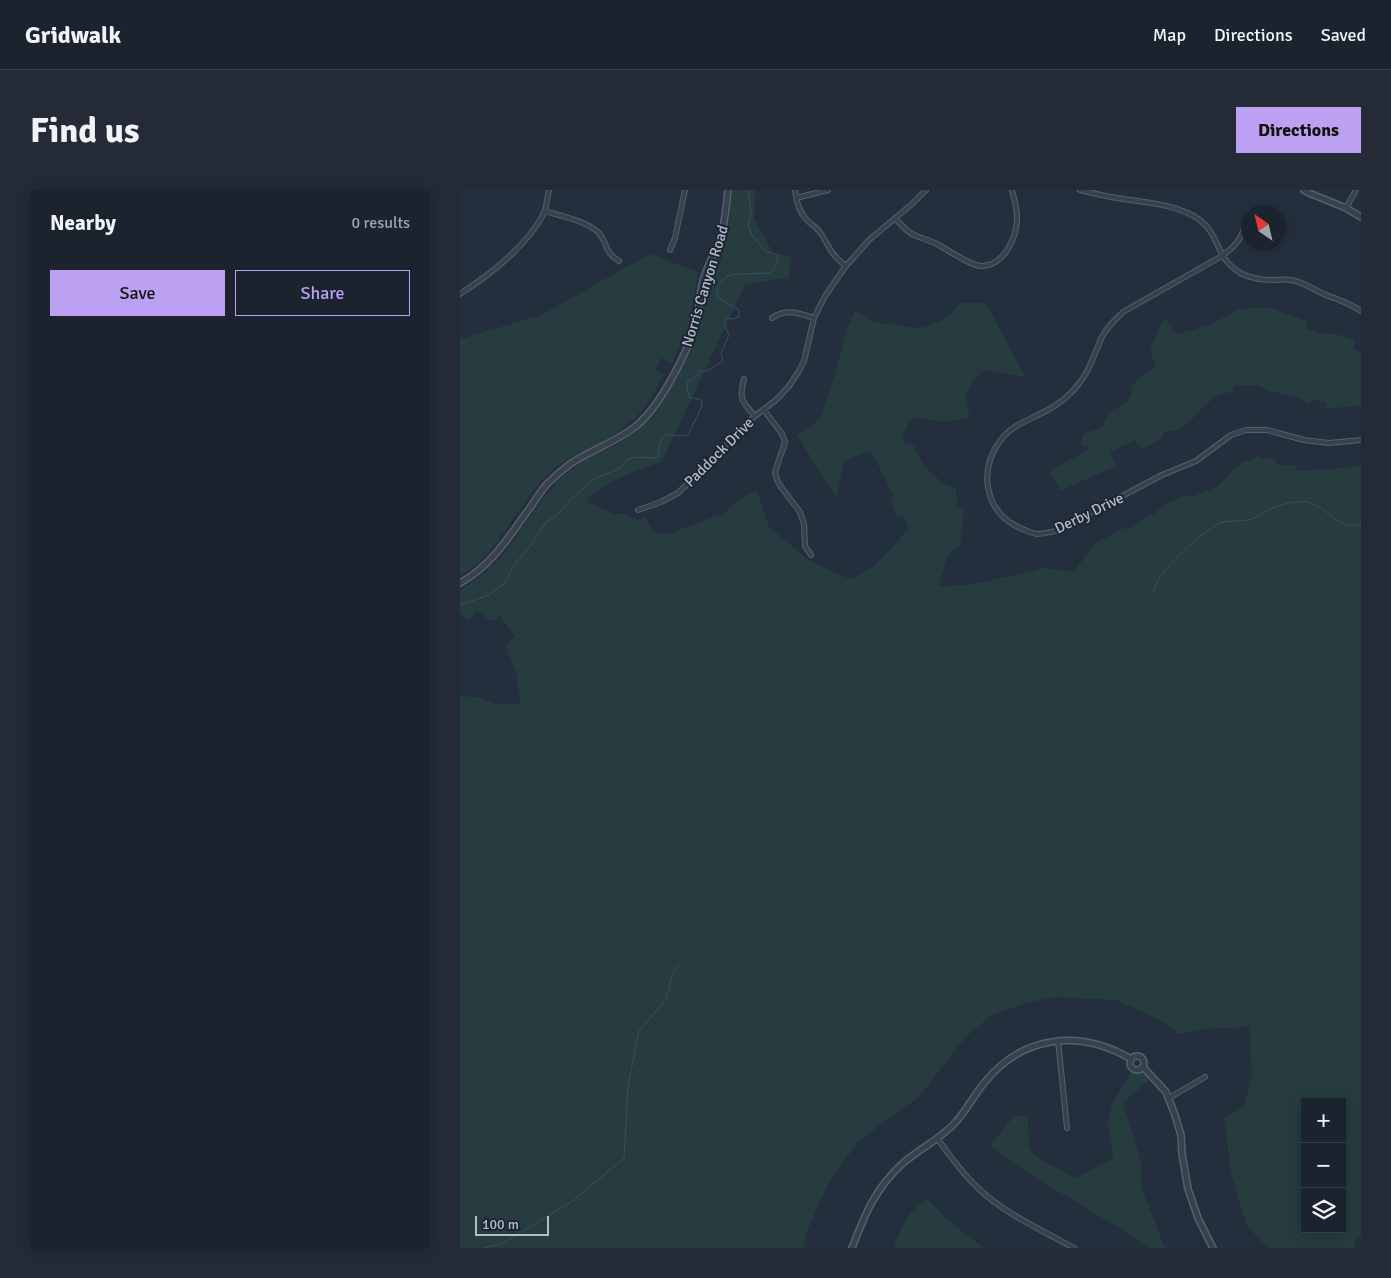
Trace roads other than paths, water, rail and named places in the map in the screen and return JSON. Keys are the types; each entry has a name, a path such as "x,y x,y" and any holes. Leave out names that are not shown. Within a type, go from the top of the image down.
{"street":[{"path":"460,294 485,278 536,227 545,211 549,190"},
{"path":"670,250 675,238 685,190"},
{"name":"Norris Canyon Road","path":"460,583 483,568 494,556 556,475 587,454 619,438 637,425 651,411 670,382 688,346 697,319 703,280 719,241 728,190"},
{"path":"795,190 799,208 806,219 818,229 836,259 846,266"},
{"path":"796,198 828,190"},
{"path":"917,190 922,195"},
{"name":"Paddock Drive","path":"638,510 661,502 678,493 719,454 732,437 776,400 789,386 804,361 814,318 825,296 846,266 870,240 926,190"},
{"path":"895,218 910,234 934,243 973,264 982,266 991,264 1007,252 1014,233 1017,218 1012,190"},
{"path":"1080,190 1117,198 1145,201 1191,214 1202,221 1211,232 1222,256 1242,274 1257,279 1290,280 1306,284 1326,295 1347,302 1361,311"},
{"path":"1304,190 1346,208 1361,217"},
{"path":"1346,208 1356,190"},
{"path":"545,211 589,225 600,235 612,257 619,261"},
{"name":"Derby Drive","path":"1241,238 1222,256 1123,312 1104,334 1093,362 1071,394 1046,411 1015,426 1000,441 990,460 987,480 991,502 1007,521 1021,529 1037,534 1056,531 1162,475 1196,461 1231,435 1246,430 1267,430 1304,440 1329,443 1361,440"},
{"path":"772,318 786,311 797,312 814,318"},
{"path":"744,379 740,393 742,399 755,416"},
{"path":"764,410 782,434 785,442 775,472 781,487 800,512 804,524 805,546 811,555"},
{"path":"852,1248 871,1201 880,1188 902,1164 959,1119 985,1082 1007,1060 1021,1051 1058,1040 1091,1042 1107,1047 1131,1059"},
{"path":"1058,1040 1067,1128"},
{"path":"1131,1059 1135,1056 1142,1058 1144,1062 1143,1067"},
{"path":"1131,1059 1130,1065 1132,1068 1138,1070 1143,1067"},
{"path":"1143,1067 1156,1080 1169,1098 1176,1115 1193,1205 1213,1248"},
{"path":"1169,1098 1205,1077"},
{"path":"937,1138 960,1168 986,1196 1005,1209 1074,1248"}],"waterway":[{"path":"460,605 489,595 504,584 515,564 531,545 545,523 557,515 571,499 593,480 620,468 628,459 659,457 660,444 667,434 688,435 702,406 701,400 689,397 688,381 695,378 700,371 707,371 723,361 721,354 729,335 724,318 732,319 739,317 739,310 719,298 717,293 718,286 727,276 771,273 777,263 778,255 765,251 752,235 748,225 751,214 748,190"},
{"path":"1153,593 1156,584 1177,557 1197,539 1220,523 1250,519 1270,509 1293,502 1307,502 1321,508 1339,522 1353,526 1361,524"},
{"path":"483,1248 502,1244 574,1200 624,1158 628,1086 639,1031 667,998 672,974 679,964"}]}
